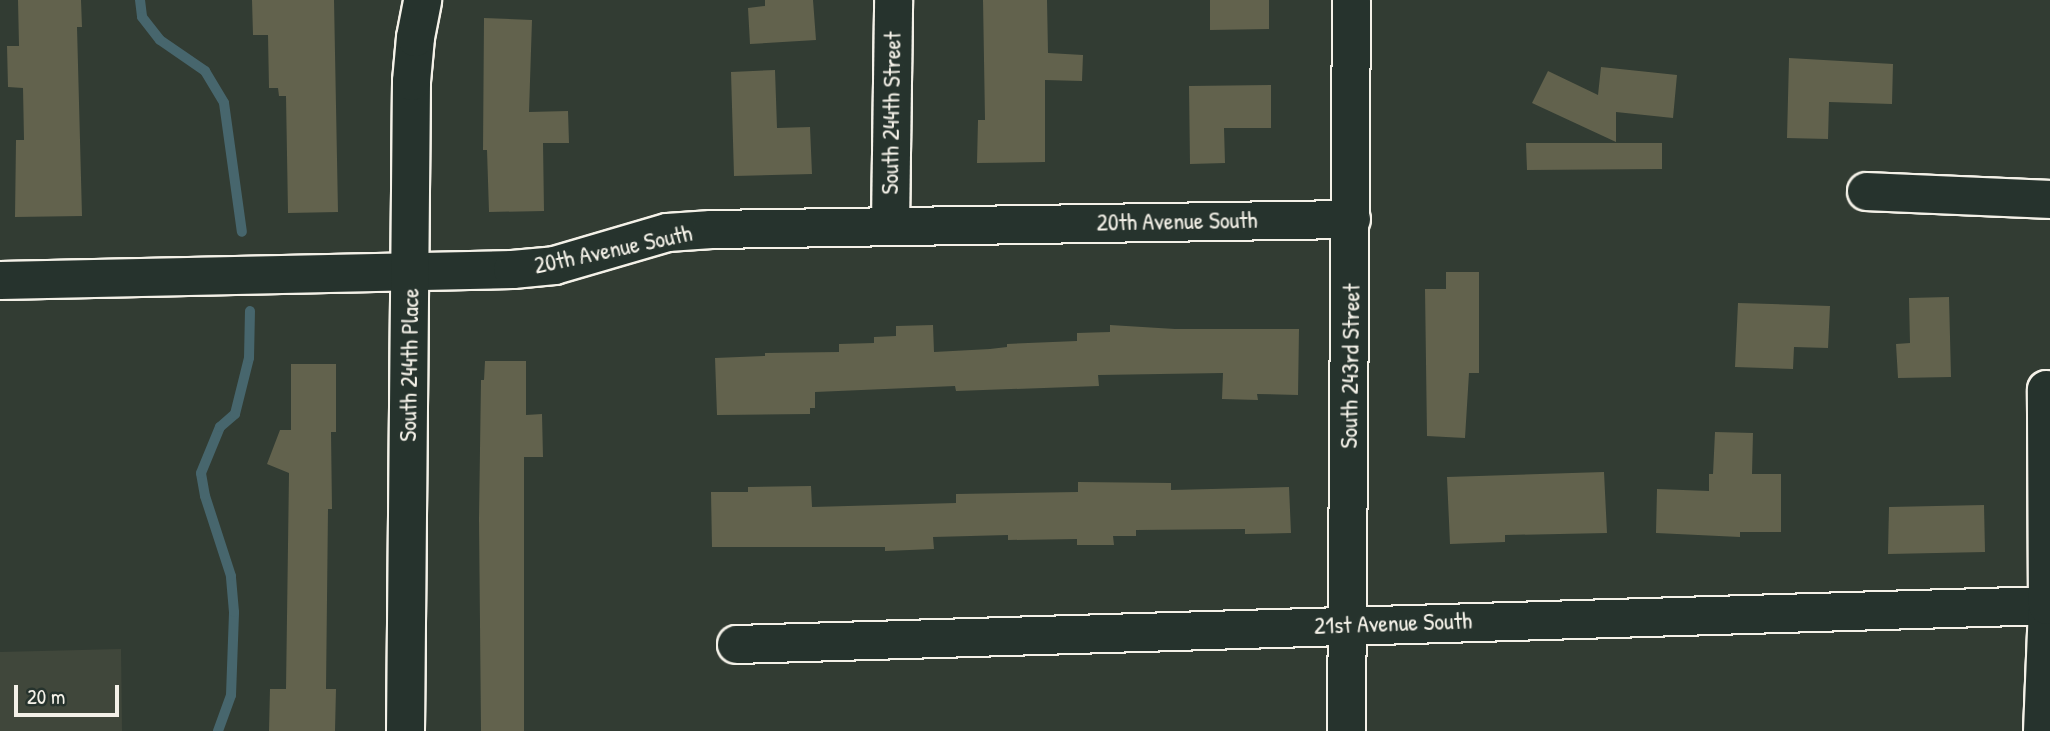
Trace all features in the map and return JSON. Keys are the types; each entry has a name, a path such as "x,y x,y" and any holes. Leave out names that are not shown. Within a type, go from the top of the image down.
{"street":[{"name":"South 244th Place","path":"405,731 411,81 422,0"},
{"name":"South 244th Street","path":"890,225 893,0"},
{"name":"South 243rd Street","path":"1346,731 1351,0"},
{"path":"1866,191 2050,199"},
{"name":"20th Avenue South","path":"0,280 410,272 554,265 667,232 890,225 1351,219"},
{"path":"2042,731 2048,605 2046,389"},
{"name":"21st Avenue South","path":"736,644 2048,605"}],"shaded area":[{"path":"121,649 122,731 0,731 0,652"}],"building":[{"path":"18,0 81,0 82,27 77,27 82,216 15,217 16,140 24,140 23,88 8,87 7,46 19,46"},
{"path":"252,0 334,0 338,212 288,213 286,96 279,96 278,88 269,88 268,35 253,35"},
{"path":"765,0 813,0 816,40 750,44 748,8 765,6"},
{"path":"983,0 1047,0 1048,53 1083,55 1082,81 1045,80 1045,162 977,163 978,120 985,120"},
{"path":"1210,0 1269,0 1269,29 1210,30"},
{"path":"484,18 532,20 529,112 568,111 569,143 543,143 544,211 489,212 487,150 483,150"},
{"path":"1789,58 1893,64 1892,104 1829,102 1828,139 1787,138"},
{"path":"1601,67 1677,75 1673,118 1616,112 1616,142 1532,103 1548,71 1598,95"},
{"path":"775,70 777,128 810,127 812,174 734,176 731,72"},
{"path":"1271,85 1271,128 1224,128 1225,163 1190,164 1189,86"},
{"path":"1526,143 1662,143 1662,169 1527,170"},
{"path":"1446,272 1479,272 1479,373 1469,373 1465,438 1427,436 1425,289 1446,289"},
{"path":"1949,297 1951,377 1898,378 1896,344 1910,343 1909,298"},
{"path":"1738,303 1830,306 1828,348 1794,347 1793,369 1735,367"},
{"path":"933,325 934,352 990,349 1007,347 1007,344 1077,341 1077,333 1110,332 1110,325 1175,329 1299,329 1298,395 1257,394 1258,400 1222,399 1223,373 1098,375 1099,386 956,391 955,386 815,392 815,408 810,408 810,414 717,415 715,358 765,356 765,353 839,352 839,344 874,343 874,337 896,336 896,326"},
{"path":"485,361 526,361 526,415 542,414 543,457 524,457 524,731 481,731 479,519 481,380 484,380"},
{"path":"291,364 336,364 336,432 331,432 332,509 328,509 326,689 336,689 335,731 269,731 270,689 286,689 289,473 267,464 280,430 291,430"},
{"path":"1715,432 1753,433 1752,474 1781,474 1781,532 1740,532 1740,537 1656,533 1657,489 1709,491 1709,474 1713,474"},
{"path":"1604,472 1607,533 1505,535 1505,542 1450,544 1447,477"},
{"path":"1078,482 1171,483 1171,490 1289,487 1291,533 1245,534 1245,529 1136,530 1136,536 1113,536 1114,545 1077,545 1077,539 1008,540 1008,535 933,537 934,549 885,551 885,547 712,547 711,492 748,492 748,487 811,486 812,507 956,503 956,494 1078,492"},
{"path":"1984,505 1985,552 1888,554 1889,507"}],"waterway":[{"path":"140,0 142,17 160,40 205,71 224,103 242,232"},
{"path":"218,731 231,695 234,612 231,576 205,496 201,473 220,427 235,414 249,358 250,311"}]}
